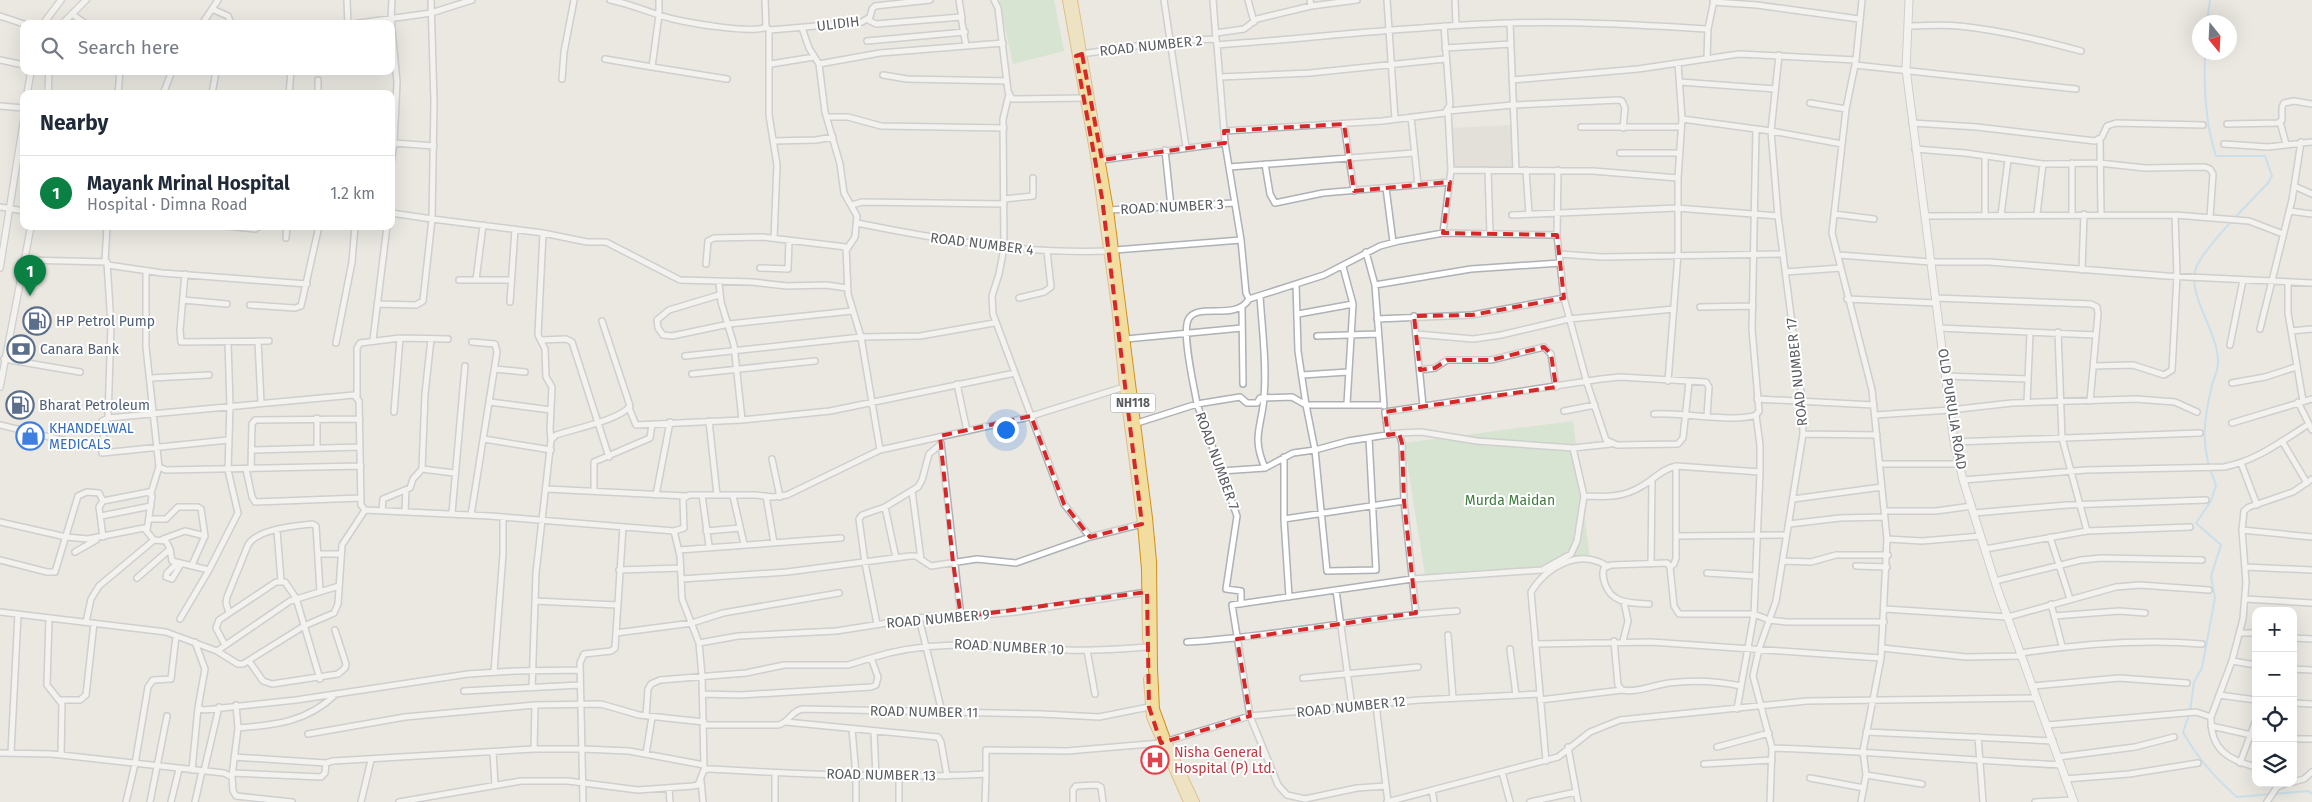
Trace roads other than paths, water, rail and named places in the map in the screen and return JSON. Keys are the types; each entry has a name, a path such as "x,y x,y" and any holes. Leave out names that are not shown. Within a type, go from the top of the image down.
{"highway":[{"name":"NH118","path":"1067,0 1102,160 1109,210 1124,387 1133,425 1151,543 1155,709 1164,743 1195,802"},
{"name":"NH118","path":"1073,0 1085,98 1126,340 1147,592 1149,707 1188,802"}],"main road":[{"name":"OLD PURULIA ROAD","path":"1909,0 1906,69 1954,442 1963,480 1995,581 2073,801"}],"street":[{"path":"46,20 61,0"},
{"path":"66,20 86,0"},
{"path":"205,20 218,0"},
{"path":"347,0 350,20"},
{"path":"391,18 392,0"},
{"path":"377,304 416,305 422,303 432,219 434,146 431,0"},
{"path":"377,20 431,13 473,0"},
{"path":"562,79 564,52 574,0"},
{"name":"ULIDIH","path":"610,0 636,6 674,19 758,30 767,28 802,28 868,20 873,7 881,2 927,0"},
{"path":"652,67 660,15 659,0"},
{"path":"765,0 771,64 769,116 777,165 774,238"},
{"path":"959,0 966,46"},
{"path":"994,0 998,8 1009,94 1004,128 1004,248 992,296 994,323 1015,373 1064,504 1090,538"},
{"path":"1164,0 1186,147"},
{"name":"ROAD NUMBER 2","path":"1079,55 1216,36 1213,0"},
{"path":"1248,0 1254,22"},
{"path":"1249,299 1246,293 1241,240 1225,143 1216,36 1244,29 1254,22 1310,3 1357,0"},
{"path":"1387,0 1395,119"},
{"path":"1455,0 1456,25"},
{"path":"1861,802 1866,775 1862,751 1881,658 1888,555 1872,390 1847,299 1839,255 1832,233 1846,109 1855,63 1862,0"},
{"path":"1706,57 1713,1 1859,19"},
{"path":"212,9 228,16 230,20"},
{"path":"72,14 80,20"},
{"path":"0,16 20,23"},
{"path":"868,20 876,24 962,18"},
{"path":"1217,45 1388,30 1510,22 1593,22 1708,30"},
{"path":"1510,22 1516,170"},
{"path":"1443,233 1451,170 1448,111 1450,105 1445,59 1444,26"},
{"path":"1909,26 1958,26 2042,40 2081,51"},
{"path":"802,28 819,64 827,117 840,164 844,193 852,205 858,223 855,237 847,249 847,288 852,311 861,337 880,450"},
{"path":"867,41 965,32"},
{"path":"819,64 880,53 1003,42"},
{"path":"1445,48 1511,44"},
{"path":"1512,80 1755,53 2076,89"},
{"name":"ROAD NUMBER 17","path":"1770,802 1772,748 1754,676 1759,649 1776,602 1803,434 1802,400 1778,216 1771,131 1779,55"},
{"path":"771,64 814,56"},
{"path":"605,59 727,79"},
{"path":"1220,77 1310,73 1445,59"},
{"path":"0,60 20,64"},
{"path":"395,61 397,82 395,123"},
{"path":"1668,381 1678,254 1678,178 1682,119 1678,63"},
{"path":"28,90 30,75"},
{"path":"48,90 49,75"},
{"path":"118,90 120,75"},
{"path":"165,90 171,75"},
{"path":"213,90 215,75"},
{"path":"289,90 291,75"},
{"path":"883,75 907,79 1007,81"},
{"path":"318,80 318,90"},
{"path":"1680,82 1775,89"},
{"path":"1009,94 1018,100 1085,98"},
{"path":"1224,131 1344,124 1513,105 1619,100 1622,101 1625,108 1622,128"},
{"path":"1810,103 1846,109"},
{"path":"2286,144 2280,122 2284,103 2312,104"},
{"path":"0,106 20,108"},
{"path":"827,117 848,117 881,126 1004,128"},
{"path":"1411,117 1418,185"},
{"path":"1682,119 1771,131 1842,144"},
{"path":"2227,124 2280,122"},
{"path":"1912,123 1977,127 2100,140"},
{"path":"2101,214 2100,140 2107,126 2116,123 2203,125"},
{"path":"1344,124 1354,191"},
{"path":"1581,127 1681,127"},
{"path":"1737,708 1754,614 1758,534 1760,472 1756,415 1759,411 1752,306 1756,129"},
{"path":"773,141 833,138"},
{"path":"2260,329 2289,211 2300,142"},
{"path":"2224,144 2268,147 2312,142"},
{"path":"395,143 434,146"},
{"path":"1102,160 1225,143"},
{"path":"0,268 20,146"},
{"path":"1915,149 2043,164 2099,163 2145,168 2208,168 2213,174 2210,217"},
{"path":"1165,150 1170,207"},
{"path":"1229,167 1414,153"},
{"path":"1620,153 1680,153"},
{"path":"1985,156 1985,216"},
{"path":"2001,215 2008,160"},
{"path":"2072,163 2072,214"},
{"path":"1265,164 1270,194 1275,204 1323,194 1450,182"},
{"path":"2037,214 2043,164"},
{"path":"1451,170 1558,170 1678,178"},
{"path":"1488,170 1490,234"},
{"path":"1526,170 1529,214"},
{"path":"1558,170 1557,235 1564,298 1594,405 1606,440 1611,444"},
{"path":"852,205 862,202 1004,201 1033,196 1033,178"},
{"path":"2294,186 2312,194"},
{"path":"1386,188 1393,242"},
{"name":"ROAD NUMBER 3","path":"1109,210 1234,203"},
{"path":"0,207 20,210"},
{"path":"1512,215 1678,208 1778,216"},
{"path":"2289,211 2312,214"},
{"path":"395,214 543,233 587,242 606,242 680,280 719,283 752,282 799,286 826,285 847,288"},
{"path":"1834,214 1874,219"},
{"path":"2082,270 2084,214"},
{"path":"1924,216 2175,214 2233,218 2249,221 2283,234"},
{"path":"2093,366 2124,364 2139,366 2160,374 2170,373 2174,351 2177,276 2175,214"},
{"name":"ROAD NUMBER 4","path":"858,223 922,237 1004,248 1047,251 1112,250 1241,240"},
{"path":"476,280 483,225"},
{"path":"510,302 515,229"},
{"path":"0,387 30,230"},
{"path":"107,230 106,263 110,325 108,418"},
{"path":"286,238 287,230"},
{"path":"250,305 298,307 303,302 318,230"},
{"path":"336,343 352,262 354,230"},
{"path":"373,340 386,230"},
{"path":"532,688 535,601 542,520 551,450 552,387 546,377 545,349 538,335 543,233"},
{"path":"1243,384 1242,308 1249,299 1343,267 1366,252 1393,242 1443,233 1557,235"},
{"path":"706,264 706,245 710,239 756,236 840,245 847,249"},
{"path":"760,268 788,269 789,241"},
{"path":"1019,298 1044,292 1051,287 1047,251"},
{"path":"1366,252 1375,285 1388,435"},
{"path":"1559,254 1602,257 1678,254 1783,254"},
{"path":"1839,255 1931,262 1989,262 2082,270 2312,283"},
{"path":"25,260 106,263 146,271 307,284"},
{"path":"1375,285 1471,269 1560,263"},
{"path":"1343,267 1353,304 1347,404"},
{"path":"1785,272 1841,268"},
{"path":"146,271 146,347 151,378 159,468 151,493 147,530"},
{"path":"185,274 180,330 181,342 269,341"},
{"path":"459,280 511,280"},
{"path":"2230,345 2243,280"},
{"path":"2288,282 2288,313 2301,402 2312,430"},
{"path":"719,283 719,295 735,349 735,368 742,404 742,420"},
{"path":"1296,284 1298,351 1315,450 1327,570 1376,570 1369,438"},
{"path":"719,295 664,312 657,320 658,328 663,335 672,336 729,324 852,311"},
{"path":"1260,296 1264,398 1257,436 1259,454 1265,468"},
{"path":"1377,319 1414,316 1472,316 1564,298"},
{"path":"1847,299 2094,305 2098,314 2090,401"},
{"path":"183,300 227,304"},
{"path":"1298,314 1353,304"},
{"path":"1700,307 1752,306"},
{"path":"1242,308 1193,314 1188,320 1187,332 1197,404 1240,398 1247,403 1257,403 1260,398 1292,397 1306,405 1384,405"},
{"path":"1416,334 1473,339 1501,335 1570,319 1674,309"},
{"path":"1414,316 1423,406"},
{"path":"602,321 629,402 634,424 742,420 830,411 872,404 957,384 1015,373"},
{"path":"686,356 735,349 861,337 920,336 994,323"},
{"path":"1126,340 1187,332 1242,328"},
{"path":"1939,328 2095,334"},
{"path":"2291,331 2312,329"},
{"path":"2058,332 2062,438 2087,531"},
{"path":"2027,402 2030,333"},
{"path":"1317,336 1378,334"},
{"path":"394,412 400,338"},
{"path":"364,510 361,498 360,418 357,397 358,345 373,340 400,338 448,339"},
{"path":"382,511 383,499 386,496 406,490 412,485 413,478 422,469 425,394 431,339"},
{"path":"541,340 566,339 572,342 609,457"},
{"path":"258,341 261,403"},
{"path":"180,619 209,570 238,513 228,470 230,406 228,342"},
{"path":"472,342 495,344 497,352 472,515"},
{"path":"1420,370 1435,368 1447,360 1491,360 1544,347 1552,354 1556,387"},
{"path":"4,359 80,372"},
{"path":"692,374 815,361"},
{"path":"452,513 454,473 465,366"},
{"path":"2232,382 2265,377 2296,367"},
{"path":"495,369 525,372"},
{"path":"1302,375 1348,372"},
{"path":"151,378 209,375"},
{"path":"1945,376 2028,379"},
{"path":"1385,412 1620,377 1706,382 1709,384 1707,416"},
{"path":"1221,471 1265,468 1293,453 1399,433 1421,432 1477,441 1572,448 1611,444 1661,446 1678,444 1683,438 1689,382"},
{"path":"957,384 967,430"},
{"path":"547,489 656,495 780,497 880,450 1031,416 1124,387"},
{"path":"228,440 102,453 104,441 102,422 108,418 153,413 348,396 357,397"},
{"path":"1757,399 1874,405"},
{"path":"1875,415 2027,402 2159,399 2187,406 2197,412"},
{"path":"2232,423 2262,416 2312,399"},
{"path":"490,402 551,410"},
{"name":"ROAD NUMBER 7","path":"1133,425 1197,404 1237,516 1226,589 1241,591 1241,604"},
{"path":"1564,411 1594,405"},
{"path":"551,440 556,435 629,408"},
{"path":"1654,414 1756,415"},
{"path":"317,418 317,448"},
{"path":"360,418 255,420 252,424 248,469 252,497 255,502 361,498"},
{"path":"709,421 717,495"},
{"path":"656,495 670,422"},
{"path":"594,491 594,462 650,438 652,424"},
{"path":"1963,480 2070,471 2213,467 2241,463 2309,424"},
{"path":"0,425 83,445 102,446"},
{"path":"1399,433 1402,443 1404,501 1416,613"},
{"path":"1954,442 2200,433"},
{"path":"1803,434 1877,434"},
{"path":"940,436 953,562 961,617"},
{"path":"484,439 551,450"},
{"path":"2282,441 2307,483"},
{"path":"877,624 865,563 859,519 864,514 912,492 922,480 930,454 941,444"},
{"path":"251,450 360,447"},
{"path":"1289,802 1287,795 1278,785 1250,716 1232,605 1412,579 1542,570 1571,554 1577,541 1584,496 1572,448"},
{"path":"1284,457 1284,519 1289,597"},
{"path":"772,459 780,497"},
{"path":"2241,463 2257,505"},
{"path":"1880,464 1959,464"},
{"path":"159,468 166,470 228,470 361,466"},
{"path":"1584,496 1627,494 1652,480 1666,468 1676,466 1760,472"},
{"path":"1670,567 1674,564 1676,558 1676,466"},
{"path":"422,469 454,473"},
{"path":"2252,766 2240,763 2223,754 2213,736 2211,726 2211,717 2232,661 2240,633 2245,599 2242,530 2244,511 2293,492 2312,479"},
{"path":"1651,564 1652,480"},
{"path":"1793,499 1882,486"},
{"path":"406,490 406,512"},
{"path":"0,560 47,572 55,572 78,496 87,492 99,493 103,501"},
{"path":"101,538 99,507 103,501 145,492 151,493"},
{"path":"912,492 921,559 925,564 931,566 977,559 1016,563 1090,538 1142,524"},
{"path":"702,495 709,546"},
{"path":"364,510 452,513 674,531 684,528 683,503 686,496"},
{"path":"733,496 744,544"},
{"path":"766,496 774,543"},
{"path":"1789,524 1936,510 2206,500"},
{"path":"1284,519 1404,501"},
{"path":"100,516 151,506"},
{"path":"885,506 896,558"},
{"path":"149,518 166,519 178,507 198,507 203,514 204,536 192,566"},
{"path":"0,612 141,628 195,642 217,651 238,664 249,661 304,626 334,613 338,604 341,554 345,539 364,510"},
{"path":"494,672 503,554 503,517"},
{"path":"0,522 66,537 101,538"},
{"path":"229,613 226,603 227,597 251,539 277,530 312,524 317,530 320,591"},
{"path":"582,802 581,657 584,654 611,652 615,648 623,527"},
{"path":"1985,549 2087,531 2190,527"},
{"path":"75,552 101,538 141,528 147,530 154,540"},
{"path":"706,531 740,528"},
{"path":"277,530 281,581"},
{"path":"2242,530 2312,537"},
{"path":"86,622 91,599 99,586 154,540 185,531 204,536"},
{"path":"674,531 679,550 682,599 699,643 704,724 703,802"},
{"path":"1677,536 1787,535"},
{"path":"1887,539 1922,541 1981,536"},
{"path":"2050,537 2070,599"},
{"path":"679,550 709,546 841,538"},
{"path":"162,539 170,548 170,559 179,564 209,570"},
{"path":"137,578 170,548"},
{"path":"318,554 341,554"},
{"path":"1783,561 1811,562 1836,556 1888,555"},
{"path":"681,579 787,572 910,556 921,559"},
{"path":"1995,581 2058,565 2102,558 2202,560"},
{"path":"1546,761 1530,592 1546,572 1576,559 1590,559 1607,566 1667,563 1670,567 1674,606 1678,613 1754,614 1769,620 1828,624 1884,622"},
{"path":"1607,566 1602,571 1606,588 1614,598 1624,602 1650,604"},
{"path":"1856,566 1887,567"},
{"path":"2245,567 2312,570"},
{"path":"619,570 681,568"},
{"path":"1707,573 1756,576"},
{"path":"281,581 290,586 296,598 320,679"},
{"path":"225,645 216,624 229,613 281,581"},
{"path":"1885,609 2008,616 2116,587 2140,585 2209,590"},
{"path":"217,651 296,598 339,586"},
{"path":"1336,590 1352,707"},
{"name":"ROAD NUMBER 9","path":"699,643 729,637 819,633 920,618 961,617 1016,612 1147,592"},
{"path":"616,633 692,623 723,612 839,593"},
{"path":"2245,599 2312,603"},
{"path":"535,601 617,605"},
{"path":"1623,642 1628,621 1624,602"},
{"path":"2051,604 2062,646"},
{"path":"1187,642 1237,639 1416,613 1457,611"},
{"path":"2054,616 2119,611 2145,613"},
{"path":"11,753 18,614"},
{"path":"49,618 47,685 52,694 60,700 80,700 86,695 94,623"},
{"path":"920,618 942,712"},
{"path":"249,661 263,681 267,683 277,684 320,679 338,674 345,668 346,664 335,630"},
{"path":"2240,633 2252,633"},
{"path":"1448,634 1453,698"},
{"path":"126,802 135,764 148,687 153,680 171,679 176,636"},
{"path":"2297,638 2312,639"},
{"path":"1535,644 1614,641 1881,658"},
{"path":"1614,641 1618,684 1622,690"},
{"path":"1882,648 1966,657 2022,654 2062,646 2168,641 2202,644"},
{"path":"192,770 198,708 205,669 195,642"},
{"name":"ROAD NUMBER 10","path":"646,754 649,716 648,689 655,682 746,673 784,665 848,665 897,651 964,644 1088,650 1147,647"},
{"path":"1510,649 1516,696"},
{"path":"1088,650 1095,694"},
{"path":"702,694 740,695 871,687 876,685 878,677 871,658"},
{"path":"2232,661 2252,664"},
{"path":"1303,678 1418,667"},
{"path":"2297,669 2312,670"},
{"path":"198,708 204,710 337,694 432,679 494,672 580,670"},
{"path":"2033,686 2119,678 2187,683"},
{"name":"ROAD NUMBER 12","path":"1164,743 1250,716 1453,698 1539,697 1622,690 1631,691 1670,683 1721,682 1741,686"},
{"path":"464,691 580,685"},
{"path":"238,728 273,726 294,721 322,707 337,694"},
{"path":"2219,695 2252,699"},
{"path":"1376,705 1388,802 1558,757 1568,747 1590,732 1620,720 1807,701 1872,702 2038,698"},
{"path":"60,700 62,709 61,755"},
{"path":"2297,703 2312,704"},
{"name":"ROAD NUMBER 11","path":"308,734 404,717 534,705 601,704 649,716 704,724 778,725 786,722 795,711 802,709 1099,717 1149,707"},
{"path":"534,705 534,749"},
{"path":"236,706 238,728 232,775 233,791 236,799 292,802"},
{"path":"195,802 218,707"},
{"path":"2047,725 2187,711 2211,717"},
{"path":"150,802 167,716"},
{"path":"786,722 938,737 941,742 947,776"},
{"path":"2211,726 2252,735"},
{"path":"852,729 856,802"},
{"path":"2240,763 2252,729"},
{"path":"874,732 876,776"},
{"path":"1866,732 2053,741"},
{"path":"1717,747 1769,733"},
{"path":"1978,737 1983,802"},
{"path":"2058,757 2135,747 2174,737"},
{"path":"2297,739 2312,740"},
{"path":"985,802 986,750 1067,752 1164,743"},
{"path":"1568,747 1578,802"},
{"name":"ROAD NUMBER 13","path":"234,757 326,762 534,749 582,748 646,754 704,767 775,773 876,776 986,774"},
{"path":"1772,748 1862,751 1979,761 2061,765"},
{"path":"493,752 496,785"},
{"path":"0,753 61,755 232,775 321,777 325,773 326,762"},
{"path":"361,802 371,760"},
{"path":"1704,764 1772,760"},
{"path":"2066,779 2129,774 2198,763"},
{"path":"171,802 178,768"},
{"path":"1502,772 1510,802"},
{"path":"2297,781 2304,779 2312,772"},
{"path":"775,773 776,802"},
{"path":"1866,775 1922,784"},
{"path":"899,776 899,802"},
{"path":"1810,778 1864,788"},
{"path":"400,802 496,785 537,781 582,782 638,790 693,786 702,781"},
{"path":"1073,802 1073,790 1076,786 1097,785 1102,790 1103,802"},
{"path":"1287,795 1305,799 1357,788 1386,786"},
{"path":"2268,800 2277,787"},
{"path":"669,788 670,802"},
{"path":"1432,790 1434,802"},
{"path":"1530,802 1576,792"},
{"path":"2035,802 2073,801"}],"waterway":[{"path":"2208,15 2210,0"},
{"path":"2205,60 2206,105 2216,156 2265,156 2272,176 2268,183 2208,248 2196,268 2194,279 2195,290 2214,339 2218,363 2205,423 2207,459 2216,485 2211,501 2196,523 2221,545 2211,576 2215,598 2202,668 2194,682 2190,712 2183,732 2207,767 2237,797 2308,791 2312,794"}],"place":[{"name":"Mayank Mrinal Hospital","path":"30,296"},
{"name":"HP Petrol Pump","path":"37,321"},
{"name":"Canara Bank","path":"21,349"},
{"name":"Bharat Petroleum","path":"20,405"},
{"name":"KHANDELWAL MEDICALS","path":"30,436"},
{"name":"Nisha General Hospital (P) Ltd.","path":"1155,760"}],"park label":[{"name":"Murda Maidan","path":"1510,500"}]}
